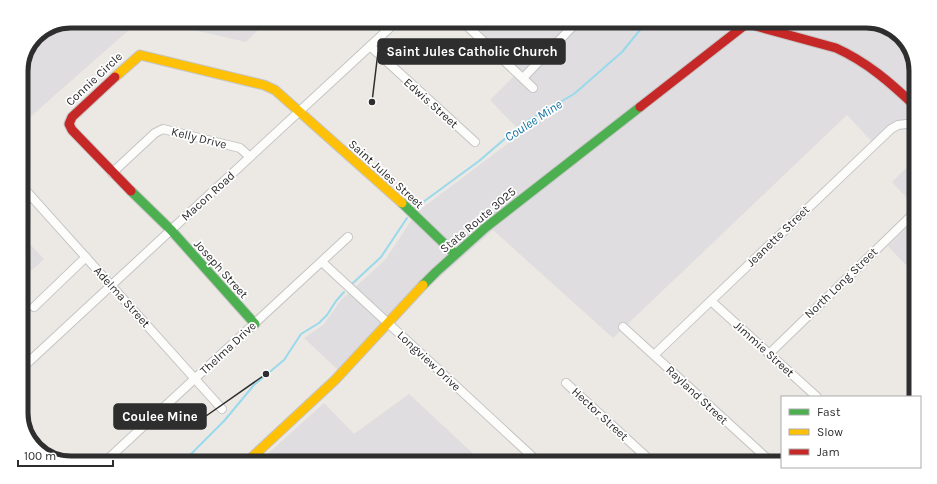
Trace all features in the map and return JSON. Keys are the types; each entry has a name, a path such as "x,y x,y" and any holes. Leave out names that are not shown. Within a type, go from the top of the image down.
{"street":[{"name":"Macon Road","path":"28,363 390,28"},
{"path":"469,28 533,88"},
{"path":"523,78 571,28"},
{"name":"State Route 3025","path":"253,456 335,380 405,304 455,254 512,206 741,28"},
{"path":"763,28 836,48 848,53 869,66 909,101"},
{"name":"Edwis Street","path":"370,46 475,142"},
{"name":"Connie Circle","path":"171,230 112,173 68,124 72,117 133,60 140,56 270,87 300,112"},
{"name":"Saint Jules Street","path":"300,112 396,198 455,254"},
{"name":"Jeanette Street","path":"654,356 891,129 898,125 906,124"},
{"name":"Kelly Drive","path":"112,173 155,133 163,129 240,148 250,157"},
{"name":"Adelma Street","path":"28,193 222,409"},
{"name":"North Long Street","path":"769,354 909,218"},
{"name":"Joseph Street","path":"171,230 254,324"},
{"name":"Thelma Drive","path":"111,456 348,238"},
{"path":"34,307 86,257"},
{"name":"Longview Drive","path":"322,262 532,456"},
{"name":"Jimmie Street","path":"711,301 816,396"},
{"name":"Rayland Street","path":"623,327 764,456"},
{"name":"Hector Street","path":"566,383 645,456"}],"shaded area":[{"path":"131,28 28,119 29,60 32,52 43,39 54,31 62,29"},
{"path":"185,28 260,28 246,42"},
{"path":"475,28 875,29 890,35 902,47 907,57 909,68 909,118 878,148 847,115 613,338 493,230 388,323 338,370 304,338 323,325 341,300 385,260 417,212 522,133 490,100 520,70"},
{"path":"909,165 909,200 892,182"},
{"path":"909,225 909,268 888,246"},
{"path":"28,242 44,259 28,274"},
{"path":"409,394 476,456 265,456 324,403 354,434"}],"waterway":[{"name":"Coulee Mine","path":"415,208 479,161 515,130 529,120 574,94 622,52 642,28"},
{"name":"Coulee Mine","path":"353,283 381,257 407,218"},
{"name":"Coulee Mine","path":"189,456 224,421 254,385 284,360 301,334 319,323 327,315 344,292"}],"traffic: fast":[{"path":"423,285 485,228 640,107"},
{"path":"131,191 171,230 255,324"},
{"path":"402,203 455,254"}],"traffic: slow":[{"path":"115,77 140,55 264,85 275,90 402,203"},
{"path":"253,456 335,380 423,285"}],"traffic: jam":[{"path":"640,107 741,28"},
{"path":"763,28 836,48 868,66 909,100"},
{"path":"115,77 72,117 69,124 72,130 131,191"}],"place":[{"name":"Saint Jules Catholic Church","path":"372,102"},
{"name":"Coulee Mine","path":"266,374"}]}
